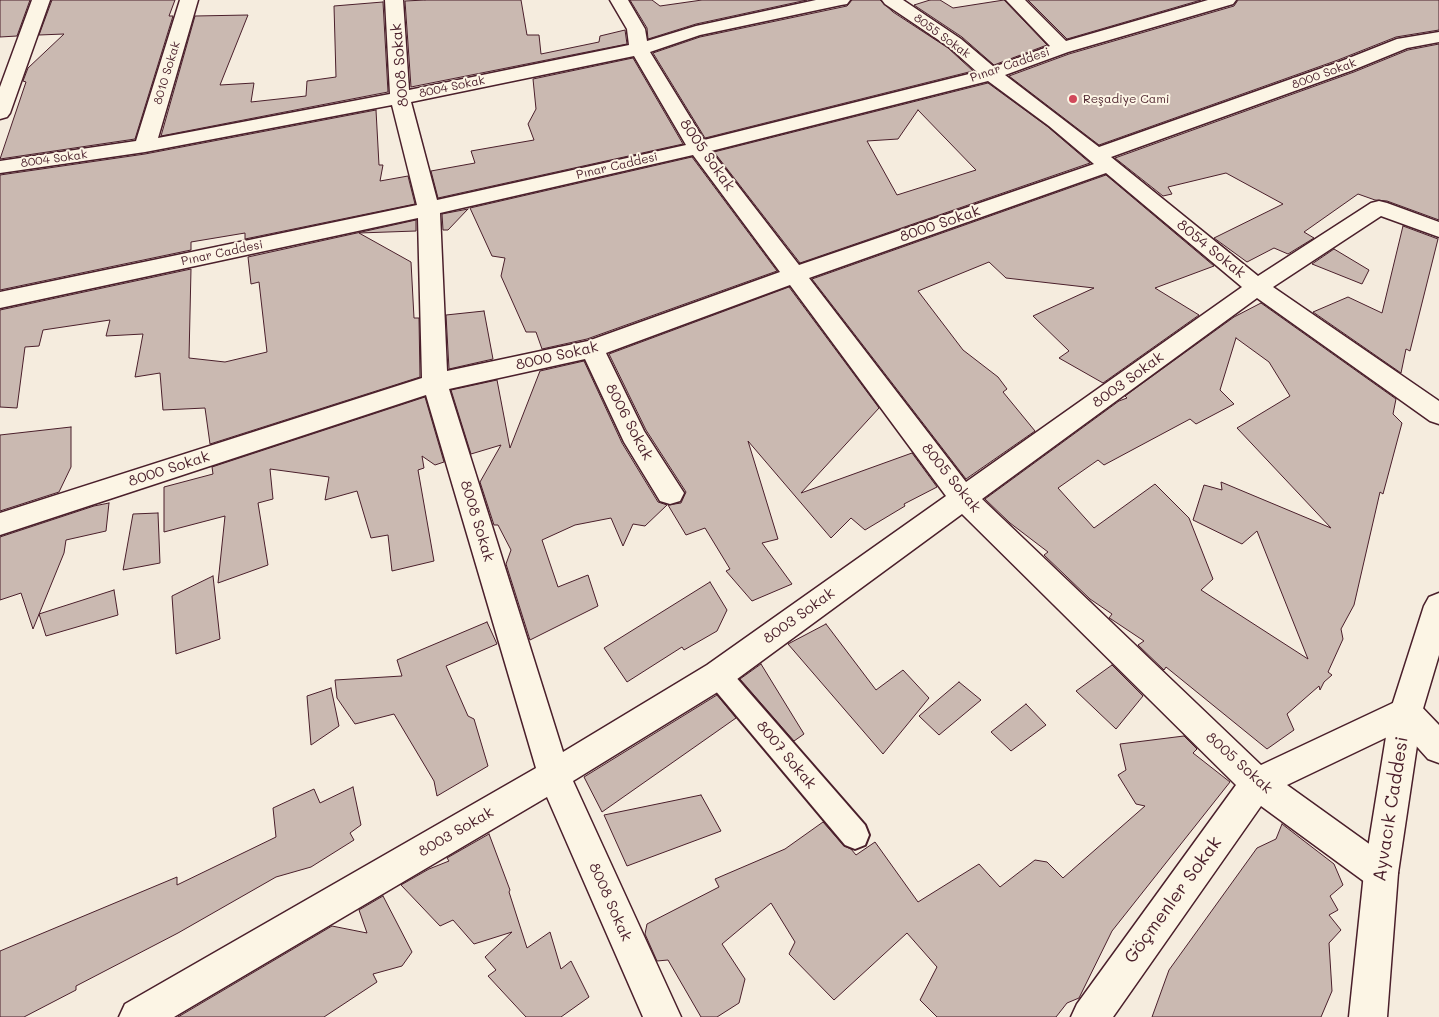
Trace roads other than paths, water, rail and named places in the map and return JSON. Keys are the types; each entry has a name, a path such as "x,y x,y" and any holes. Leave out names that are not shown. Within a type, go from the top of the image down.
{"street":[{"path":"0,113 41,0"},
{"name":"8010 Sokak","path":"145,146 189,0"},
{"name":"8008 Sokak","path":"394,0 400,98 429,209 435,383 554,775 662,1017"},
{"name":"8005 Sokak","path":"618,0 636,29 639,49 698,148 963,498 1257,783 1381,873"},
{"name":"8004 Sokak","path":"0,167 145,146 400,98 639,49 696,31 841,0"},
{"name":"8055 Sokak","path":"891,0 955,43 991,74"},
{"path":"1015,0 1062,48"},
{"name":"Pınar Caddesi","path":"0,300 429,209 698,148 991,74 1062,48 1226,0"},
{"name":"8000 Sokak","path":"0,524 435,383 592,350 1102,160 1403,43 1439,37"},
{"path":"1403,43 1439,56"},
{"name":"8054 Sokak","path":"991,74 1102,160 1257,287 1439,414"},
{"name":"8003 Sokak","path":"138,1017 174,1008 718,674 1257,287 1379,208 1439,230"},
{"name":"8006 Sokak","path":"592,350 633,435 670,492"},
{"name":"Ayvacık Caddesi","path":"1368,1017 1381,873 1406,712 1439,606"},
{"name":"8007 Sokak","path":"718,674 855,836"},
{"path":"1257,783 1406,712 1439,748"},
{"name":"Göçmenler Sokak","path":"1090,1017 1257,783"}],"place":[{"name":"Reşadiye Cami","path":"1073,99"}]}
